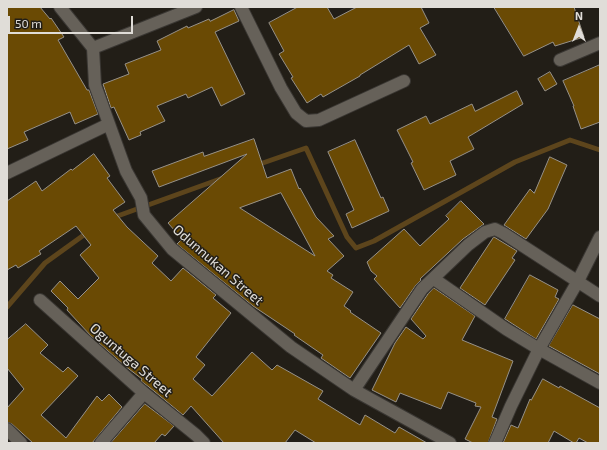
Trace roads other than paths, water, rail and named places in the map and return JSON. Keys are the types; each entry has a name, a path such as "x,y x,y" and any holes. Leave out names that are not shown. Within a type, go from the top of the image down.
{"street":[{"path":"60,7 93,48 196,7"},
{"path":"241,7 281,88 296,113 306,121 319,120 404,81"},
{"path":"560,60 600,43"},
{"name":"Odunnukan Street","path":"93,48 94,85 126,171 141,198 144,215 172,249 291,347 354,390 450,443"},
{"path":"7,173 109,124"},
{"path":"354,390 422,289 468,245 485,232 495,229 600,296"},
{"path":"495,443 539,349 578,281 600,237"},
{"path":"434,279 506,329 600,383"},
{"name":"Oguntuga Street","path":"40,300 144,393 204,443"},
{"path":"101,443 144,393"},
{"path":"7,429 21,443"}],"waterway":[{"path":"257,165 306,148 347,237 356,248 374,241 515,162 570,140 600,150"},
{"path":"112,218 223,178"},
{"path":"7,307 45,263 88,232"}]}
